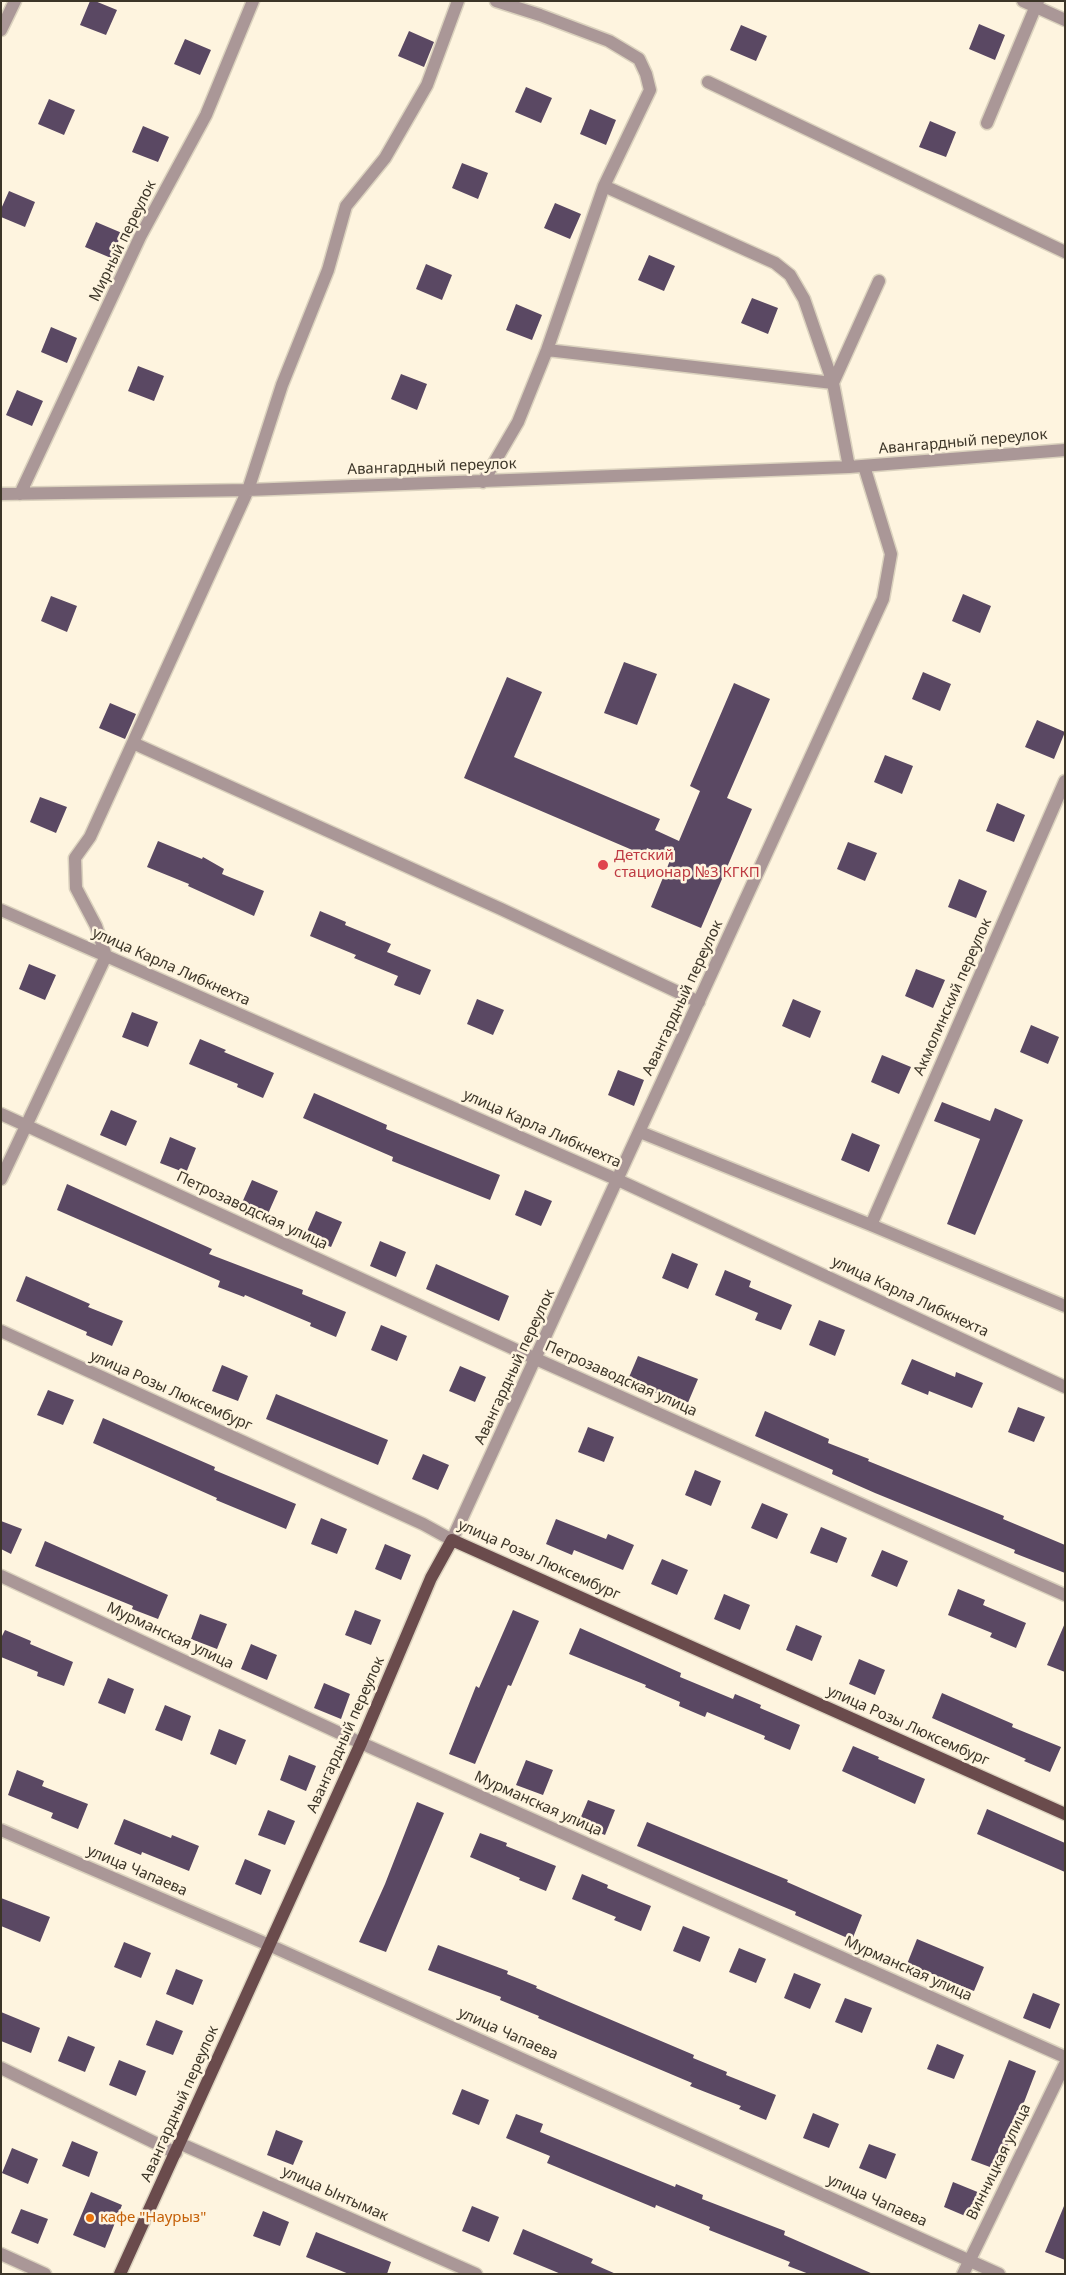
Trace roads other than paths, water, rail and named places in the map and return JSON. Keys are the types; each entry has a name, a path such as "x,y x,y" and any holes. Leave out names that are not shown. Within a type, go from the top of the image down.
{"main road":[{"name":"Авангардный переулок","path":"120,2274 179,2149 269,1944 361,1743 431,1578 452,1540"},
{"name":"улица Розы Люксембург","path":"452,1540 1065,1814"}],"street":[{"path":"1,30 15,1"},
{"name":"Мирный переулок","path":"20,494 140,237 206,115 253,1"},
{"path":"1,1179 106,956 96,926 76,888 75,858 90,837 248,490 282,385 328,270 346,206 385,158 427,84 458,1"},
{"path":"483,482 518,422 546,350 604,186 650,90 646,74 639,59 609,41 496,1"},
{"path":"1023,1 1037,4 1065,20"},
{"path":"987,122 1037,4"},
{"path":"708,82 1065,252"},
{"path":"604,186 776,263 790,275 804,299 833,383 849,467"},
{"path":"833,383 878,281"},
{"path":"546,350 833,383"},
{"name":"Авангардный переулок","path":"2,495 248,490 849,467 1065,450"},
{"name":"Авангардный переулок","path":"452,1540 883,599 891,554 864,466"},
{"path":"133,742 501,909 699,1002"},
{"name":"Акмолинский переулок","path":"871,1225 1065,781"},
{"name":"улица Карла Либкнехта","path":"1,910 618,1180 1065,1387"},
{"name":"Петрозаводская улица","path":"1,1114 536,1359 1065,1595"},
{"path":"640,1132 1065,1306"},
{"name":"улица Розы Люксембург","path":"1,1332 423,1524 452,1540"},
{"name":"Мурманская улица","path":"1,1576 361,1743 1065,2057"},
{"name":"улица Чапаева","path":"1,1830 269,1944 998,2274"},
{"name":"Винницкая улица","path":"963,2274 1065,2064"},
{"name":"улица Ынтымак","path":"1,2068 179,2149 476,2274"},
{"path":"1,2254 45,2274"}],"place":[{"name":"Детский стационар №3 КГКП","path":"603,865"},
{"name":"кафе \"Наурыз\"","path":"90,2218"}]}
